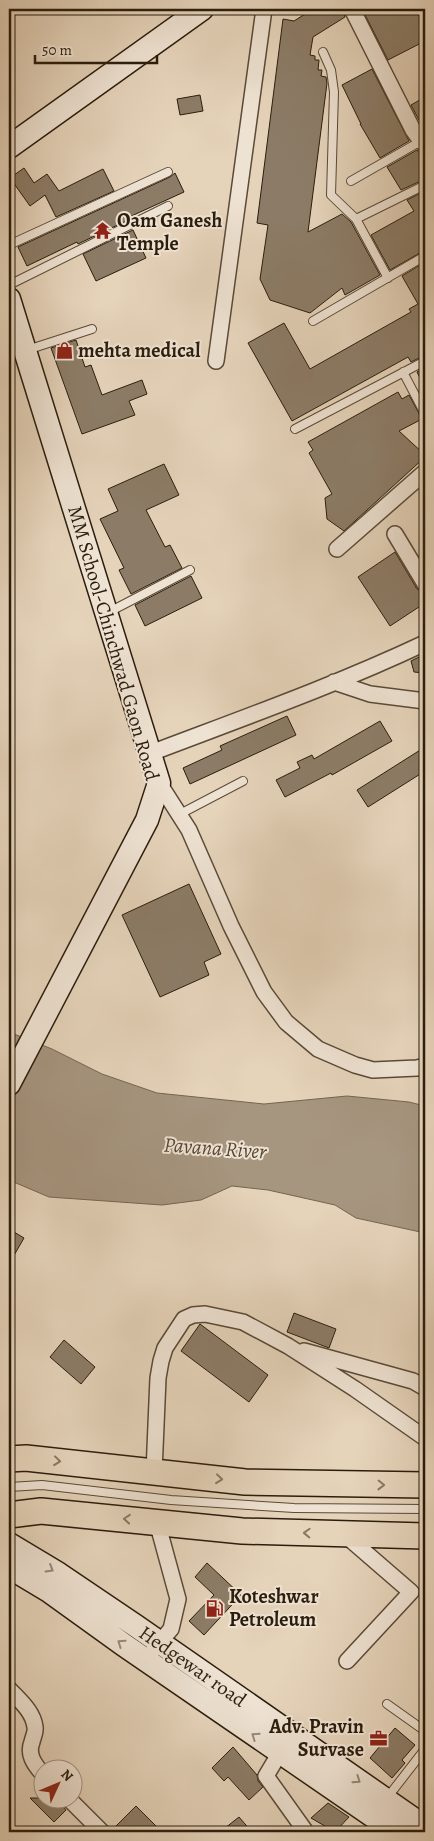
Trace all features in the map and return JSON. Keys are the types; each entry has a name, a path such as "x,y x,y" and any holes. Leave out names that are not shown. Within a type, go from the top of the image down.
{"main road":[{"path":"9,147 191,14"},
{"name":"MM School-Chinchwad Gaon Road","path":"9,299 108,613 159,783 147,820 9,1084"},
{"path":"9,1459 26,1458 245,1482 425,1486"},
{"path":"9,1515 41,1511 242,1531 344,1534 422,1539"},
{"name":"Hedgewar road","path":"9,1544 59,1574 152,1651 285,1744 396,1832"},
{"name":"Hedgewar road","path":"9,1566 152,1651"},
{"name":"Hedgewar road","path":"285,1744 386,1799 425,1827"}],"street":[{"path":"216,360 264,9"},
{"path":"352,9 413,130 423,143"},
{"path":"337,549 425,472"},
{"path":"395,534 423,576"},
{"path":"151,753 282,704 381,664 425,643"},
{"path":"334,682 370,694 425,701"},
{"path":"159,783 189,830 231,926 264,992 286,1022 318,1049 355,1065 373,1070 425,1066"},
{"path":"154,1472 158,1378 161,1362 165,1348 184,1319 194,1315 205,1314 243,1322 288,1346 355,1389 425,1438"},
{"path":"288,1346 413,1381 425,1388"},
{"path":"152,1651 171,1629 178,1599 157,1522"},
{"path":"344,1534 411,1592 347,1661"},
{"path":"9,1689 23,1703 33,1721 35,1729 30,1745 30,1755 32,1758"},
{"path":"285,1744 266,1776 306,1832"},
{"path":"78,1808 102,1832"}],"lane":[{"path":"323,52 331,70 334,92 331,195 356,219 388,278"},
{"path":"351,181 423,143"},
{"path":"9,245 168,172"},
{"path":"356,219 425,185"},
{"path":"9,285 168,206"},
{"path":"313,321 425,256"},
{"path":"25,351 92,329"},
{"path":"295,429 425,361"},
{"path":"403,372 425,414"},
{"path":"108,613 190,570"},
{"path":"180,814 243,781"},
{"path":"9,1487 42,1485 171,1500 294,1508 425,1510"},
{"path":"387,1704 425,1731"},
{"path":"386,1799 425,1749"}],"water":[{"name":"Pavana River","path":"9,1032 52,1049 102,1074 157,1093 264,1104 347,1096 409,1102 425,1106 425,1233 356,1218 335,1205 268,1190 232,1186 201,1200 162,1205 49,1197 9,1180"}],"building":[{"path":"313,9 343,9 345,17 313,37 310,55 315,56 315,60 319,60 318,70 322,70 321,76 326,77 327,83 308,232 342,214 351,222 380,275 345,295 342,288 310,313 270,300 260,279 268,225 257,223 283,19 294,21"},
{"path":"362,9 416,9 425,29 425,41 388,60"},
{"path":"372,69 409,141 380,158 360,124 342,85"},
{"path":"200,95 203,111 180,115 177,99"},
{"path":"425,97 425,117 419,120 411,105"},
{"path":"417,150 425,160 425,179 401,190 387,167"},
{"path":"24,168 34,183 47,174 59,191 103,169 114,191 56,217 45,195 30,206 10,178"},
{"path":"175,173 184,192 127,218 128,220 78,244 77,242 27,266 18,247"},
{"path":"425,191 425,250 390,270 371,235 414,211 407,200"},
{"path":"133,230 146,258 96,281 83,254"},
{"path":"425,262 425,355 411,362 408,357 292,421 248,343 284,323 310,369 411,312 409,309 418,304 402,276"},
{"path":"76,340 85,367 91,365 102,395 142,380 147,394 129,401 135,415 82,434 51,348"},
{"path":"425,367 425,402 419,390 424,386 417,372"},
{"path":"398,392 402,399 409,395 422,419 399,431 425,457 344,531 327,519 325,498 332,494 309,453 313,450 308,442"},
{"path":"164,464 179,495 146,510 165,547 170,545 182,568 131,594 119,570 124,568 100,519 118,511 108,489"},
{"path":"395,552 417,589 425,593 425,603 390,626 358,577"},
{"path":"191,576 202,598 145,626 135,605"},
{"path":"425,654 425,673 414,672 411,661"},
{"path":"287,716 296,735 190,784 183,768 222,750 220,746"},
{"path":"380,721 392,741 332,775 331,773 285,797 276,780 300,768 297,762 312,755 314,759"},
{"path":"425,747 425,771 368,807 357,790"},
{"path":"189,884 221,954 204,962 209,975 160,997 122,915"},
{"path":"9,1229 24,1238 9,1264"},
{"path":"294,1313 336,1329 329,1348 287,1332"},
{"path":"200,1324 268,1375 249,1402 181,1351"},
{"path":"64,1340 95,1367 81,1384 50,1357"},
{"name":"Koteshwar Petroleum","path":"207,1563 241,1595 204,1635 189,1621 214,1595 195,1577"},
{"path":"395,1728 415,1745 402,1760 405,1763 392,1778 370,1758"},
{"path":"233,1747 257,1775 258,1781 263,1787 249,1800 228,1777 224,1781 212,1768"},
{"path":"328,1803 349,1817 335,1832 311,1818"},
{"path":"136,1806 156,1826 149,1832 122,1832 116,1826"},
{"path":"40,1808 64,1808 66,1810 54,1822"},
{"path":"239,1817 252,1832 220,1832"}],"place":[{"name":"Oam Ganesh Temple","path":"103,231"},
{"name":"mehta medical","path":"64,350"},
{"name":"Koteshwar Petroleum","path":"215,1608"},
{"name":"Adv. Pravin Survase","path":"378,1738"}]}
